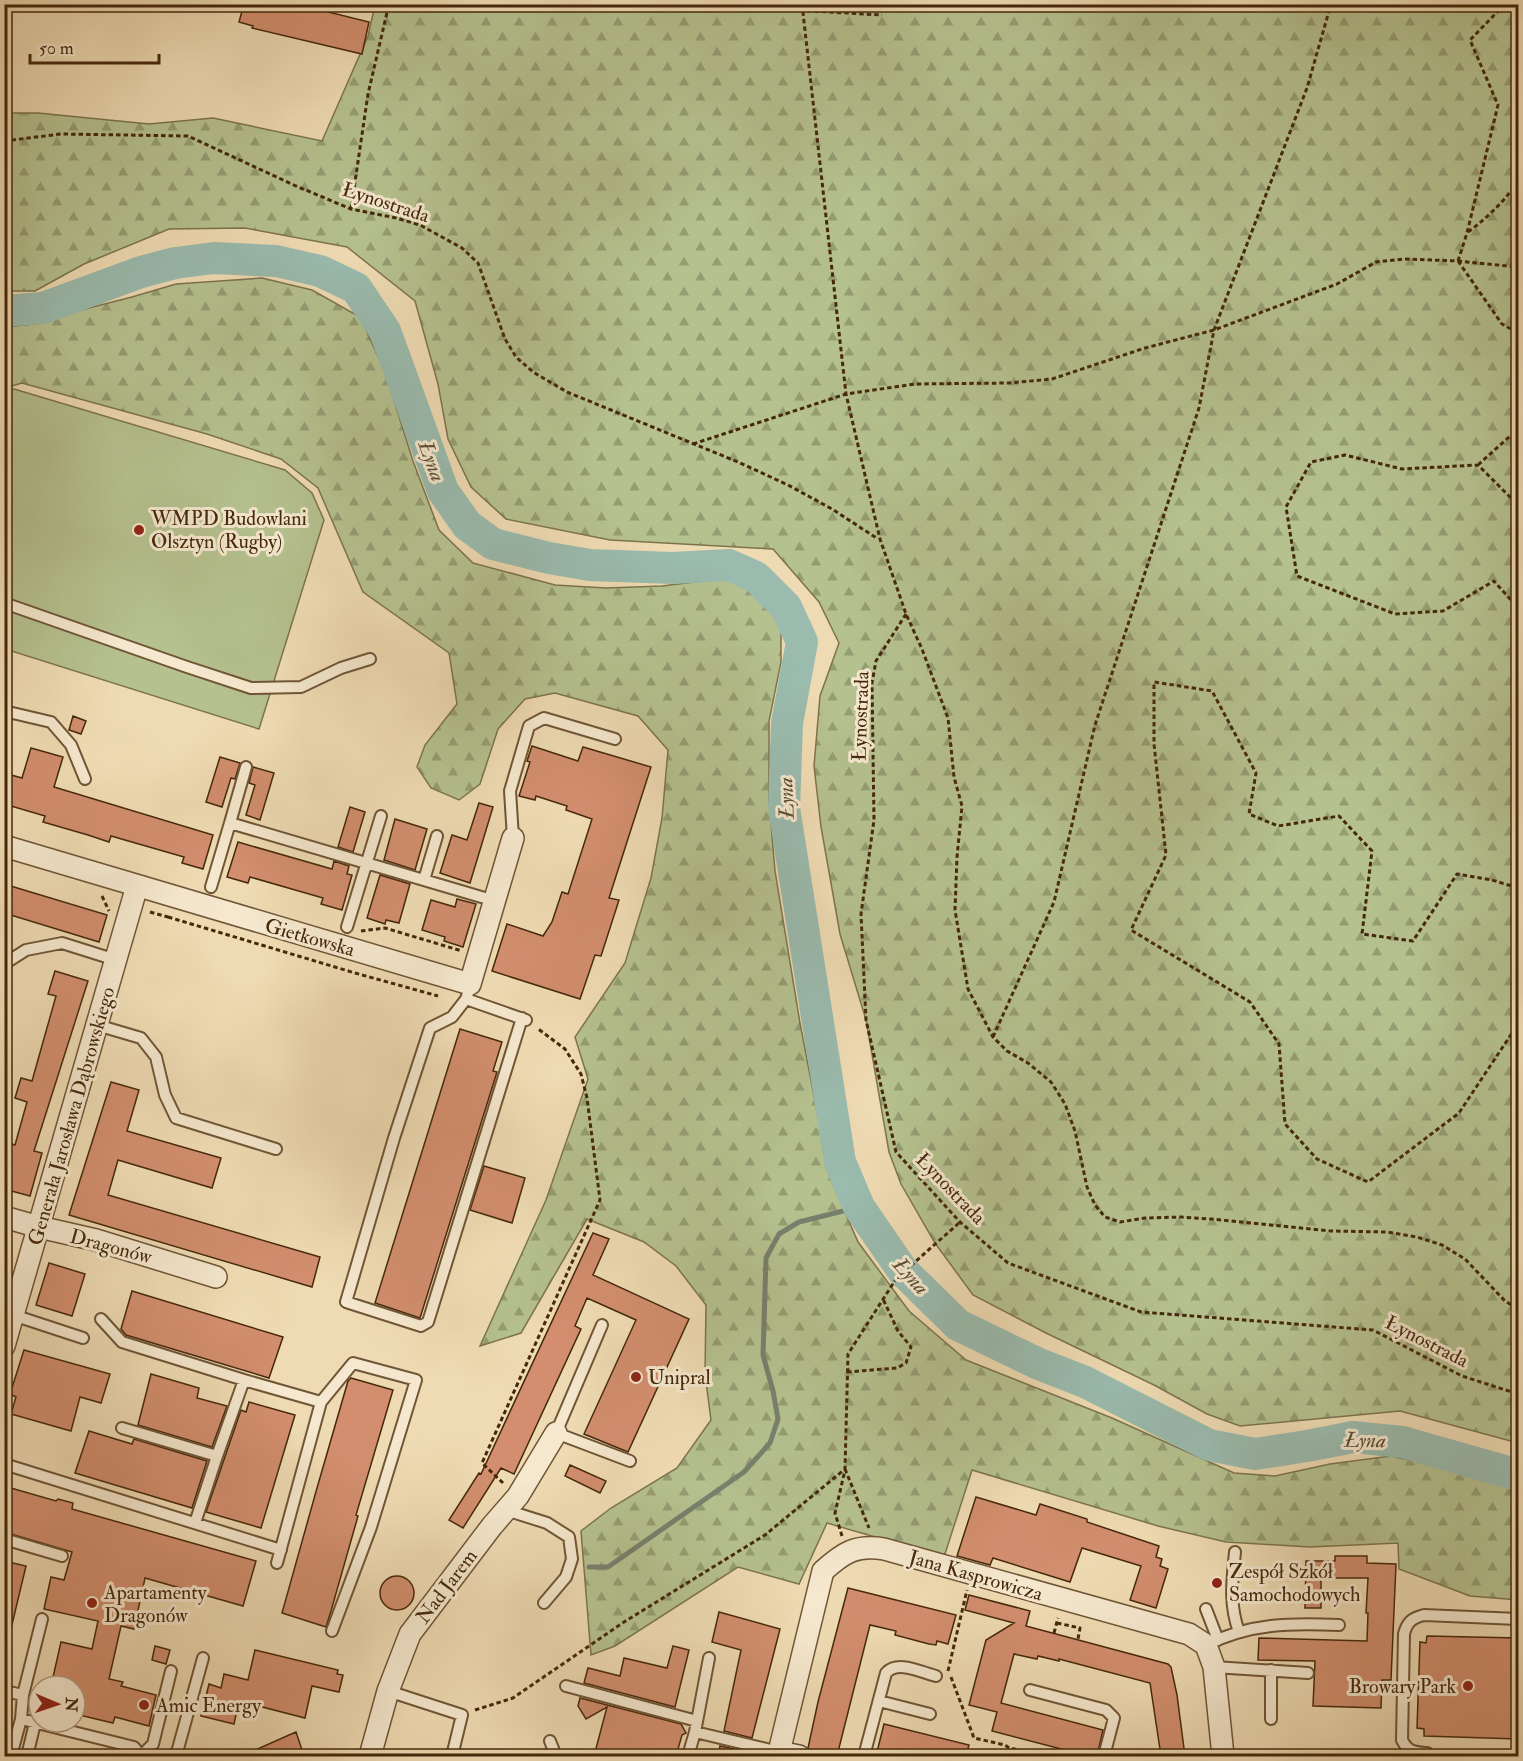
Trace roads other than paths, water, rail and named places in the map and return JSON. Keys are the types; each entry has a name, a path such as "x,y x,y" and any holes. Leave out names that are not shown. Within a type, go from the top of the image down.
{"street":[{"path":"468,991 513,838"},
{"name":"Gietkowska","path":"4,846 468,991"},
{"name":"Generała Jarosława Dąbrowskiego","path":"4,1346 137,886"},
{"name":"Dragonów","path":"4,1217 96,1240 216,1277"},
{"name":"Nad Jarem","path":"370,1756 388,1690 410,1634 512,1503 556,1433"},
{"name":"Jana Kasprowicza","path":"785,1755 823,1571 837,1559 856,1549 877,1547 1212,1642"},
{"path":"1212,1642 1223,1756"}],"lane":[{"path":"4,603 187,668 251,688 301,687 341,668 370,659"},
{"path":"4,711 51,723 71,745 85,778"},
{"path":"513,838 510,791 529,726 544,718 615,739"},
{"path":"211,887 246,767"},
{"path":"347,927 381,816"},
{"path":"230,823 495,901"},
{"path":"424,880 437,836"},
{"path":"4,964 26,950 62,943 116,960"},
{"path":"468,991 524,1019 428,1322 421,1326 346,1302 394,1138 430,1028 452,1017 468,991"},
{"path":"97,1025 141,1038 156,1057 165,1095 176,1118 276,1149"},
{"path":"14,1315 83,1338"},
{"path":"101,1319 122,1342 321,1402"},
{"path":"602,1325 556,1433 630,1461"},
{"path":"277,1563 321,1402 352,1363 416,1380 371,1527 332,1631"},
{"path":"195,1523 244,1380"},
{"path":"122,1428 217,1456"},
{"path":"4,1464 281,1550"},
{"path":"512,1503 569,1537 572,1559 566,1577 544,1603"},
{"path":"4,1539 62,1556"},
{"path":"1235,1552 1231,1593 1233,1616 1239,1632"},
{"path":"1206,1609 1212,1642 1252,1628 1293,1623 1339,1625"},
{"path":"1426,1756 1426,1753 1406,1748 1402,1740 1404,1634 1407,1624 1414,1618 1424,1615 1518,1618"},
{"path":"11,1756 21,1719 22,1695 42,1619"},
{"path":"176,1756 203,1658"},
{"path":"688,1756 709,1658"},
{"path":"864,1756 886,1673 898,1666 936,1676"},
{"path":"1214,1666 1308,1673"},
{"path":"1271,1670 1271,1719"},
{"path":"80,1734 134,1747 142,1756 153,1744 171,1671"},
{"path":"566,1686 785,1755"},
{"path":"388,1690 462,1715 452,1756"},
{"path":"1030,1690 1106,1710 1114,1718 1104,1756"},
{"path":"4,1691 22,1695"},
{"path":"879,1701 930,1714"},
{"path":"21,1719 27,1721"},
{"path":"27,1756 32,1734"},
{"path":"550,1740 554,1756"}],"waterway":[{"name":"Łyna","path":"4,311 43,308 141,272 175,263 214,258 276,261 320,271 356,288 385,331 443,491 467,525 493,544 549,558 590,565 673,568 729,565 756,577 786,607 802,642 787,723 784,808 840,1162 859,1207 903,1271 958,1325 1039,1364 1085,1382 1209,1445 1255,1454 1353,1437 1402,1442 1518,1475"},
{"path":"589,1567 608,1567 744,1472 770,1443 778,1419 763,1355 766,1258 779,1234 799,1222 859,1207"}],"place":[{"name":"WMPD Budowlani Olsztyn (Rugby)","path":"139,530"},
{"name":"Unipral","path":"636,1377"},
{"name":"Zespół Szkół Samochodowych","path":"1217,1583"},
{"name":"Apartamenty Dragonów","path":"92,1603"},
{"name":"Browary Park","path":"1468,1686"},
{"name":"Amic Energy","path":"144,1705"}]}
